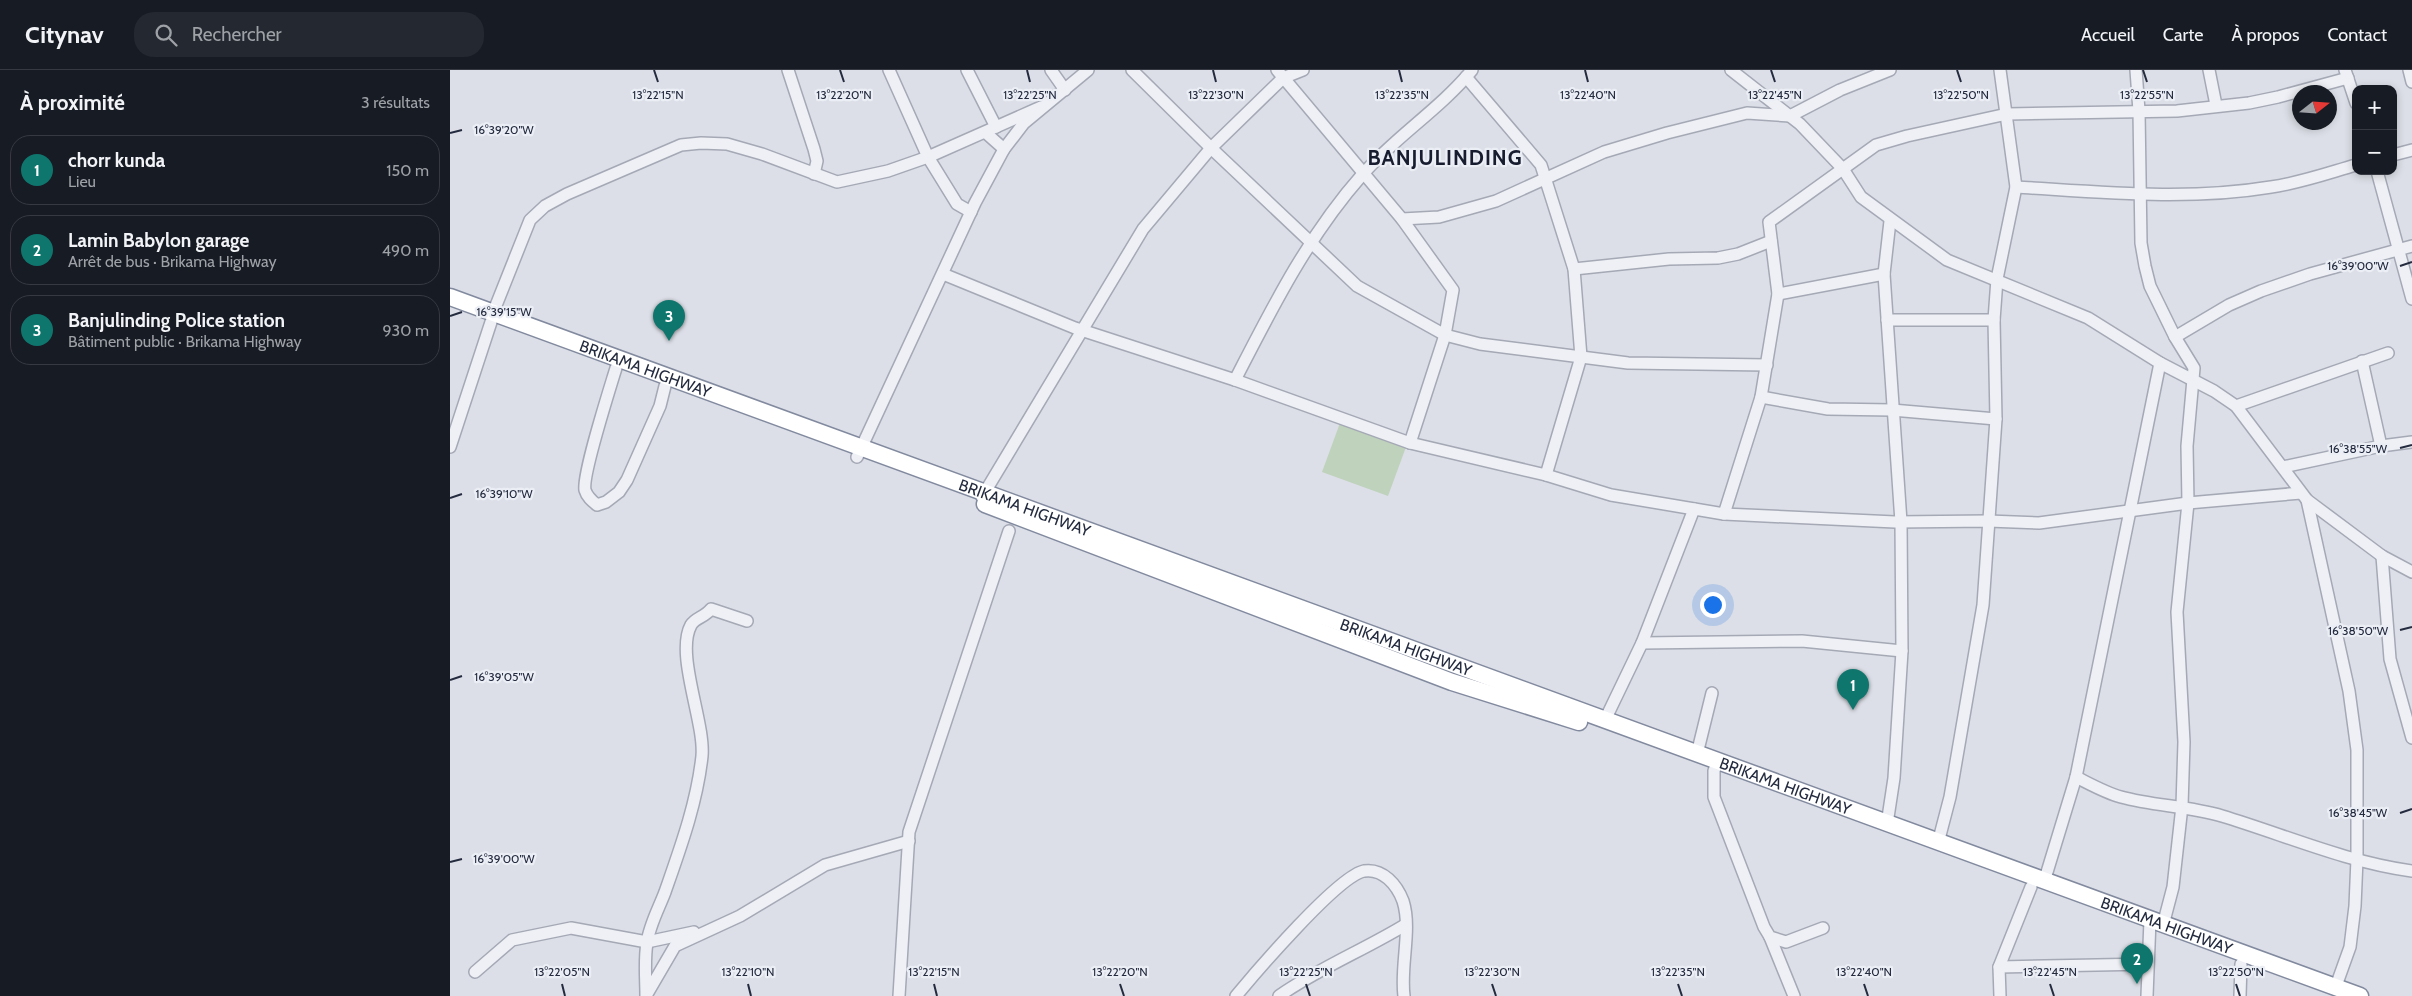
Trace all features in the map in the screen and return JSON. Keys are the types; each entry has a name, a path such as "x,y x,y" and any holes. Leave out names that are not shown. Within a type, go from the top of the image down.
{"highway":[{"name":"BRIKAMA HIGHWAY","path":"450,297 492,317 569,346 982,497 1605,720 1697,754 1715,766 2119,915 2154,925 2333,991"},
{"name":"BRIKAMA HIGHWAY","path":"450,307 492,317"},
{"name":"BRIKAMA HIGHWAY","path":"569,346 616,368 665,386 720,401"},
{"name":"BRIKAMA HIGHWAY","path":"982,497 1452,682 1570,718 1887,824 1938,842 2038,884"},
{"name":"BRIKAMA HIGHWAY","path":"2154,925 2241,964 2333,991 2360,996"}],"street":[{"path":"788,70 814,149 817,161 814,174"},
{"path":"889,70 928,157 957,204 971,212"},
{"path":"967,70 991,130 1004,149"},
{"path":"1051,70 1065,90"},
{"path":"859,452 971,212 1004,149 1012,136 1041,107 1088,70"},
{"path":"1132,70 1211,148 1357,286 1446,335 1480,344 1628,363 1766,365"},
{"path":"982,497 1143,229 1211,148 1280,74 1303,70"},
{"path":"1731,70 1800,124 1843,169 1861,197 1890,221 1947,260 2088,318 2160,363 2192,378 2236,406 2304,497 2382,556 2412,572"},
{"path":"1402,219 1439,217 1496,201 1604,152 1747,113 1790,116 1840,90 1890,70"},
{"path":"1938,842 1950,797 1983,605 1996,419 1994,320 1997,279 2016,187 2000,70"},
{"path":"2136,70 2140,112 2141,243 2145,266 2150,286 2174,337 2194,368 2187,446 2188,502 2177,612 2184,742 2182,806 2173,887 2154,925 2148,964 2147,996"},
{"path":"2209,70 2216,106"},
{"path":"2409,70 2412,82"},
{"path":"1235,380 1280,292 1310,242 1363,174 1469,73 1541,165 1574,270 1581,357 1546,475"},
{"path":"1280,74 1402,219 1453,290 1446,335 1410,443"},
{"path":"1724,514 1760,398 1778,294 1769,222 1876,145 2007,114 2177,111 2278,97 2346,74 2352,91"},
{"path":"450,446 492,317 530,220 545,206 567,194 681,145 701,143 736,147 837,182 888,171 928,157 1041,107"},
{"path":"2397,154 2412,150"},
{"path":"2016,187 2141,194 2208,193 2271,187 2352,166"},
{"path":"2378,175 2412,299"},
{"path":"1887,824 1894,778 1902,651 1901,522 1884,274 1890,221"},
{"path":"1574,270 1668,259 1718,258 1738,254 1771,241"},
{"path":"2174,337 2229,305 2262,291 2399,248 2412,246"},
{"path":"943,274 1081,330 1235,380 1410,443 1546,475 1612,495 1724,514 1901,522 1988,521 2039,523 2188,502 2304,497"},
{"path":"1778,294 1884,274"},
{"path":"1887,320 1994,320"},
{"path":"2236,406 2388,353"},
{"path":"2362,361 2380,446"},
{"path":"2000,996 1999,967 2038,884 2076,778 2160,363"},
{"path":"616,368 589,464 585,489 590,500 597,505 606,502 619,492 627,480 660,406 665,386"},
{"path":"1760,398 1828,409 1892,410 1996,419"},
{"path":"2283,467 2380,446 2412,442"},
{"path":"2304,497 2350,691 2357,750 2355,906 2350,947 2333,991"},
{"path":"1605,720 1642,643 1694,509"},
{"path":"899,996 909,832 1009,531"},
{"path":"2382,556 2390,659 2412,738"},
{"path":"646,996 647,942 676,859 699,781 702,753 687,650 691,624 696,619 705,617 711,608 748,621"},
{"path":"1642,643 1802,641 1902,651"},
{"path":"1697,754 1712,692"},
{"path":"1715,766 1714,797 1764,927 1770,937 1794,996"},
{"path":"2076,778 2120,797 2182,806 2222,816 2357,859 2390,868 2412,871"},
{"path":"646,996 675,946 740,916 824,865 909,841"},
{"path":"1236,996 1282,944 1326,899 1362,871 1375,871 1395,883 1406,911 1404,996"},
{"path":"1279,996 1338,960 1372,945 1405,925"},
{"path":"475,972 512,940 571,928 647,942 713,929"},
{"path":"1770,937 1786,942 1823,928"},
{"path":"1999,967 2148,964"},
{"path":"2240,996 2241,964"}],"green space":[{"path":"1340,423 1406,447 1388,496 1322,472"}],"place":[{"name":"Banjulinding Police station","path":"669,341"},
{"name":"chorr kunda","path":"1853,710"},
{"name":"Lamin Babylon garage","path":"2137,984"}],"district":[{"name":"BANJULINDING","path":"1445,157"}]}
